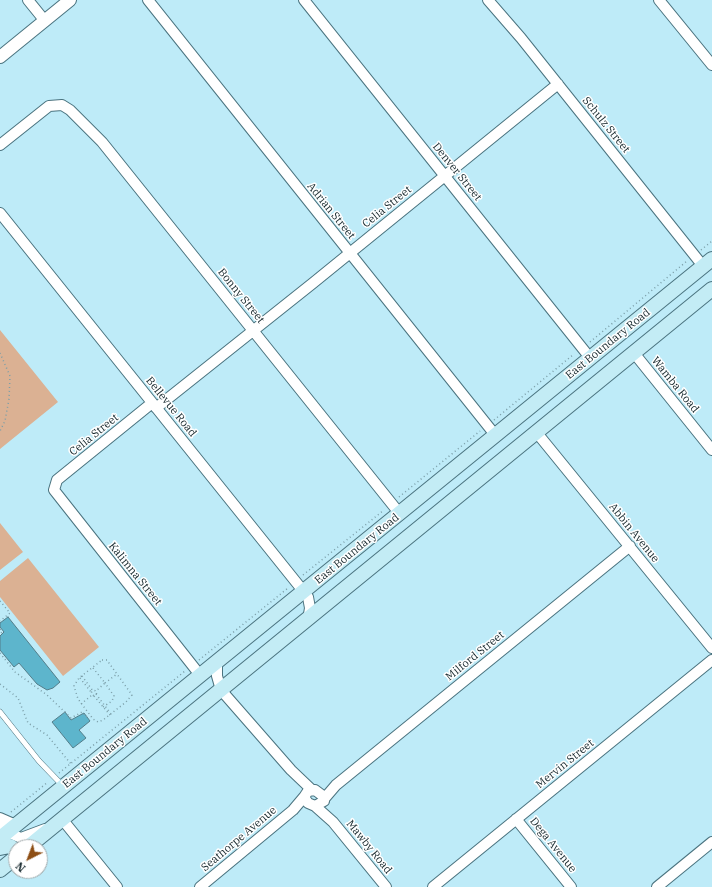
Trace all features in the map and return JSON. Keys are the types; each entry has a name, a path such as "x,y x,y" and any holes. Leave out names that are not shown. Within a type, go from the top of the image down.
{"main road":[{"name":"East Boundary Road","path":"4,827 196,670 217,662 300,586 396,509 448,475 491,431 586,353 643,315 703,260"},
{"path":"38,839 463,494 712,289"},
{"path":"643,315 658,334"},
{"path":"448,475 463,494"},
{"path":"0,870 8,863"}],"street":[{"path":"28,0 45,21"},
{"path":"0,57 70,0"},
{"name":"Adrian Street","path":"148,0 491,431"},
{"name":"Denver Street","path":"304,0 586,353"},
{"name":"Schulz Street","path":"488,0 703,260"},
{"path":"659,0 712,65"},
{"name":"Celia Street","path":"54,487 59,478 254,331 558,84"},
{"name":"Bonny Street","path":"0,145 46,108 53,105 66,107 102,142 396,509"},
{"name":"Bellevue Road","path":"0,213 300,586 308,597 308,620"},
{"name":"Wamba Road","path":"634,353 712,450"},
{"name":"Abbin Avenue","path":"537,433 712,648"},
{"name":"Kalimna Street","path":"54,487 60,499 196,670"},
{"name":"Milford Street","path":"314,798 336,785 630,546"},
{"name":"Mervin Street","path":"433,887 712,660"},
{"name":"Mawby Road","path":"217,662 217,676 224,688 386,887"},
{"name":"Seathorpe Avenue","path":"200,887 293,810 314,798"},
{"name":"Dega Avenue","path":"516,819 571,887"},
{"path":"4,827 16,836 25,837 61,820 117,887"},
{"path":"656,887 712,842"}],"lane":[{"path":"0,712 59,782"}],"path":[{"path":"4,827 59,782 71,764 196,670 396,509 586,353 703,260 712,241"},
{"path":"0,353 10,376 7,414 0,430"},
{"path":"0,601 10,613 0,621"},
{"path":"0,629 2,632 0,634"},
{"path":"0,653 15,672 47,694 71,718 82,712 86,717 89,714"},
{"path":"102,660 107,660 132,695 111,715 98,722 81,704 74,689 77,681 81,676 102,660"},
{"path":"93,667 114,696 104,707"},
{"path":"81,704 117,673"},
{"path":"81,676 111,715"},
{"path":"0,684 18,698 28,723 47,735 71,764"}],"shaded area":[{"path":"0,330 58,402 0,449"},
{"path":"0,523 23,552 0,570"},
{"path":"28,558 99,647 63,676 0,597 0,581"}],"building":[{"path":"8,617 60,682 53,688 47,690 37,684 19,663 14,667 0,650 0,636 4,632 0,627 0,623"},
{"path":"65,712 71,720 84,713 90,721 79,730 86,738 73,748 52,722"}]}
